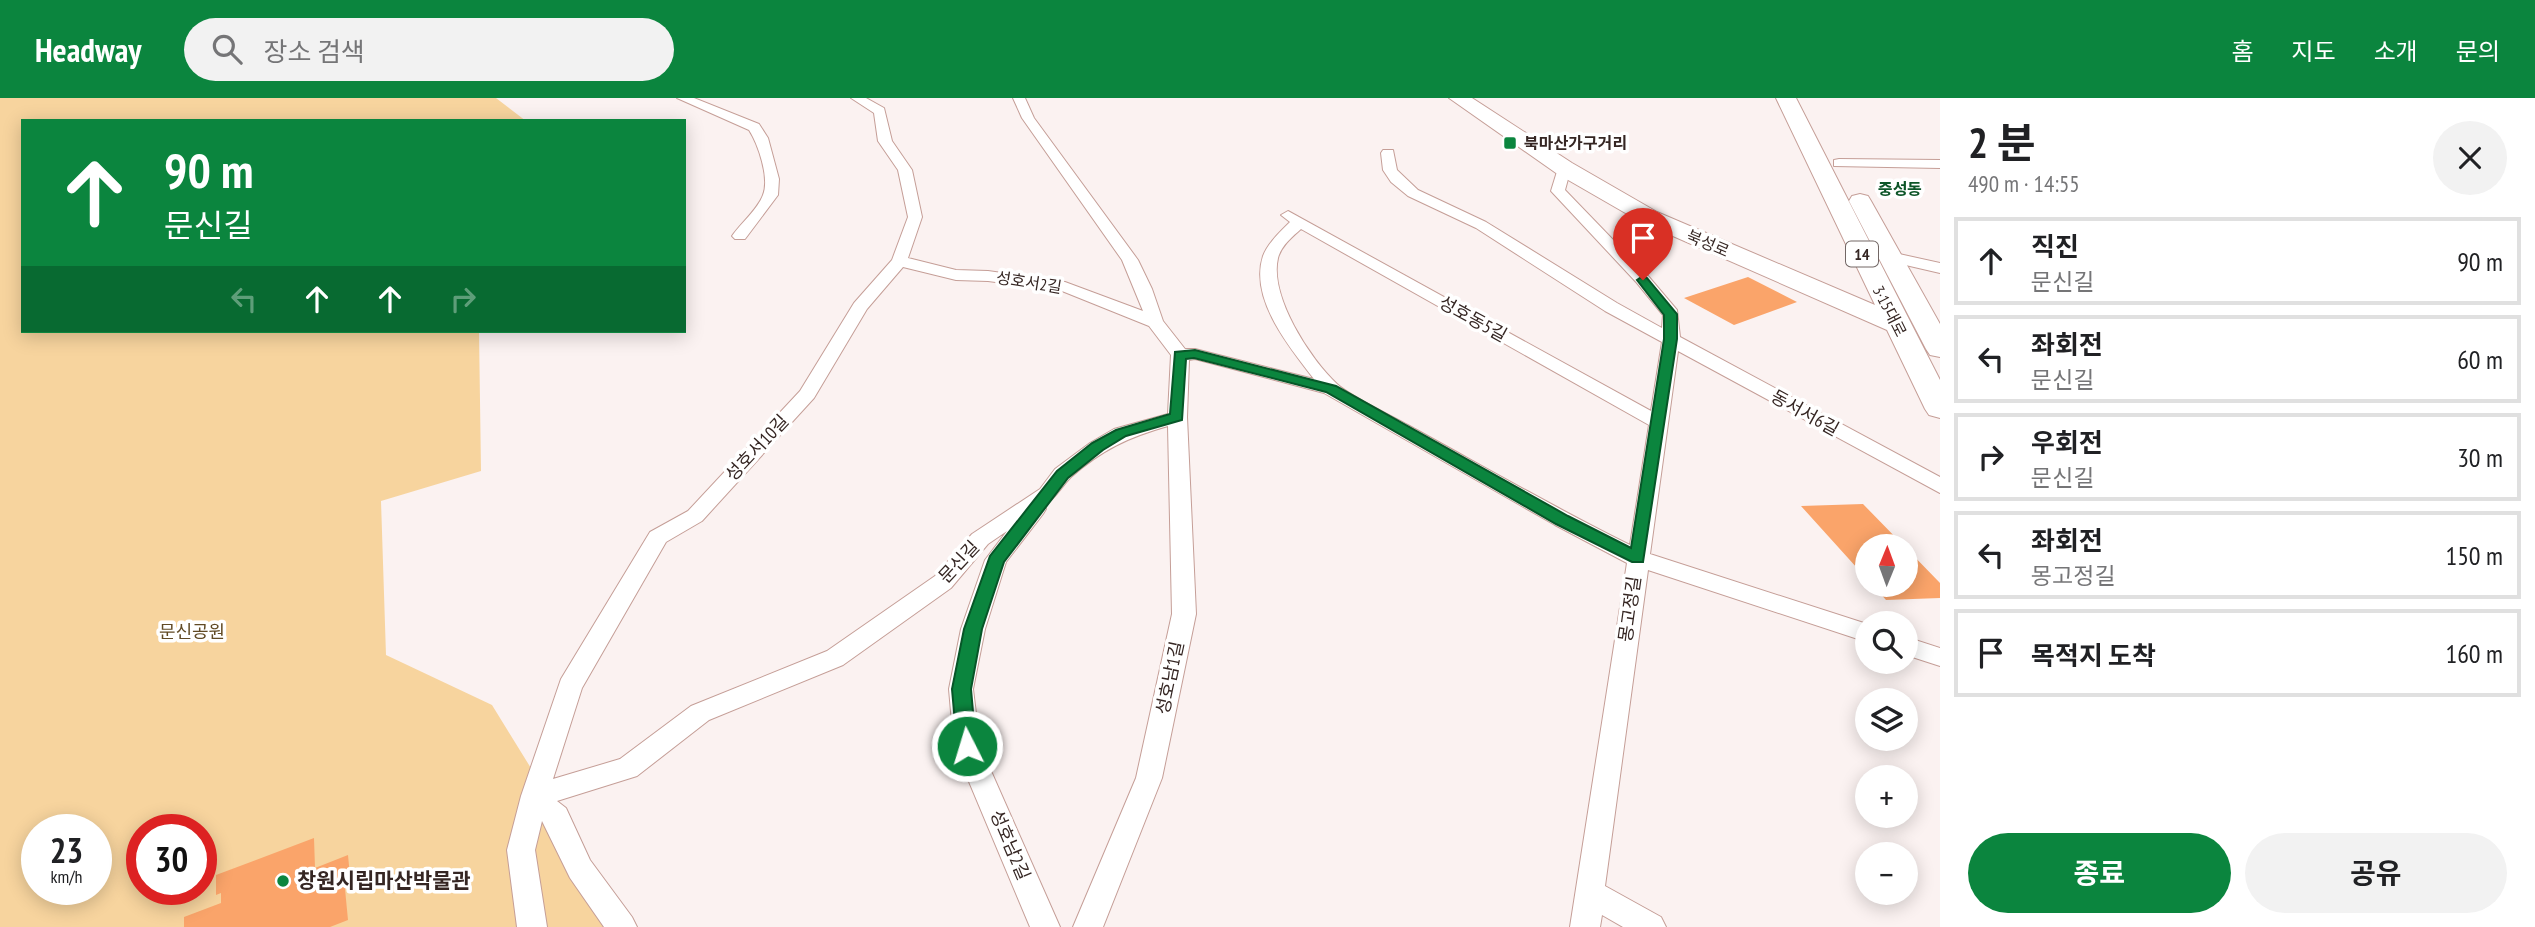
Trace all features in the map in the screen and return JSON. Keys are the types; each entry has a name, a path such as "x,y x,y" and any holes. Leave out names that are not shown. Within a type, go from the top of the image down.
{"main road":[{"name":"북성로","path":"1459,98 1564,168 1650,217 1897,324"},
{"name":"3·15대로","path":"1786,98 1940,409"},
{"name":"3·15대로","path":"1804,98 1938,344"}],"street":[{"path":"683,98 754,127 761,138 772,179 771,195 740,236"},
{"name":"성호서10길","path":"534,796 570,686 658,537 695,516 807,394 860,307 899,261 915,217 905,170 885,141 880,111 856,98"},
{"path":"1019,98 1028,118 1130,260 1144,289 1155,322 1180,355 1177,417"},
{"name":"동서서6길","path":"1388,153 1390,170 1396,179 1413,193 1481,225 1611,307 1940,486"},
{"path":"1839,163 1940,164"},
{"name":"몽고정길","path":"1564,168 1558,191 1643,280 1671,314 1671,339 1585,927"},
{"name":"성호동5길","path":"1331,389 1305,356 1270,290 1270,259 1294,218 1657,422"},
{"path":"1891,257 1940,268"},
{"name":"성호서2길","path":"899,261 956,275 988,276 1065,287 1155,322"},
{"path":"1897,324 1938,344"},
{"path":"1180,355 1195,354 1331,389 1562,520 1637,558 1855,629"},
{"name":"문신길","path":"534,796 628,768 701,713 835,658 943,582 980,540 1047,494 1062,474 1097,447 1121,433 1177,417"},
{"name":"성호남1길","path":"1088,927 1149,778 1184,614 1177,417"},
{"name":"성호남2길","path":"1045,927 967,746 961,689 973,629 996,560 1047,494"},
{"path":"1918,650 1940,657"},
{"path":"532,927 520,850 534,796 556,817 580,869 622,927"},
{"path":"1591,893 1651,927"}],"green space":[{"name":"문신공원","path":"0,98 496,98 523,119 21,119 21,333 479,333 481,471 381,501 386,655 492,705 629,927 0,927"}],"building":[{"path":"1748,277 1797,302 1734,325 1684,298"},
{"path":"1863,504 1892,534 1855,534 1855,566 1801,506"},
{"path":"1918,560 1940,583 1940,598 1886,600 1883,597 1918,597"},
{"name":"창원시립마산박물관","path":"314,838 315,868 348,855 351,887 345,889 348,920 330,927 184,927 184,917 221,903 221,893 217,895 217,875"}],"place":[{"name":"북마산가구거리","path":"1510,143"},
{"name":"창원시립마산박물관","path":"283,881"}],"district":[{"name":"중성동","path":"1900,189"}],"route":[{"path":"967,746 961,689 973,629 996,560 1062,474 1097,447 1121,433 1177,417 1180,355 1195,354 1331,389 1562,520 1637,558 1671,339 1671,314 1643,280"}]}
